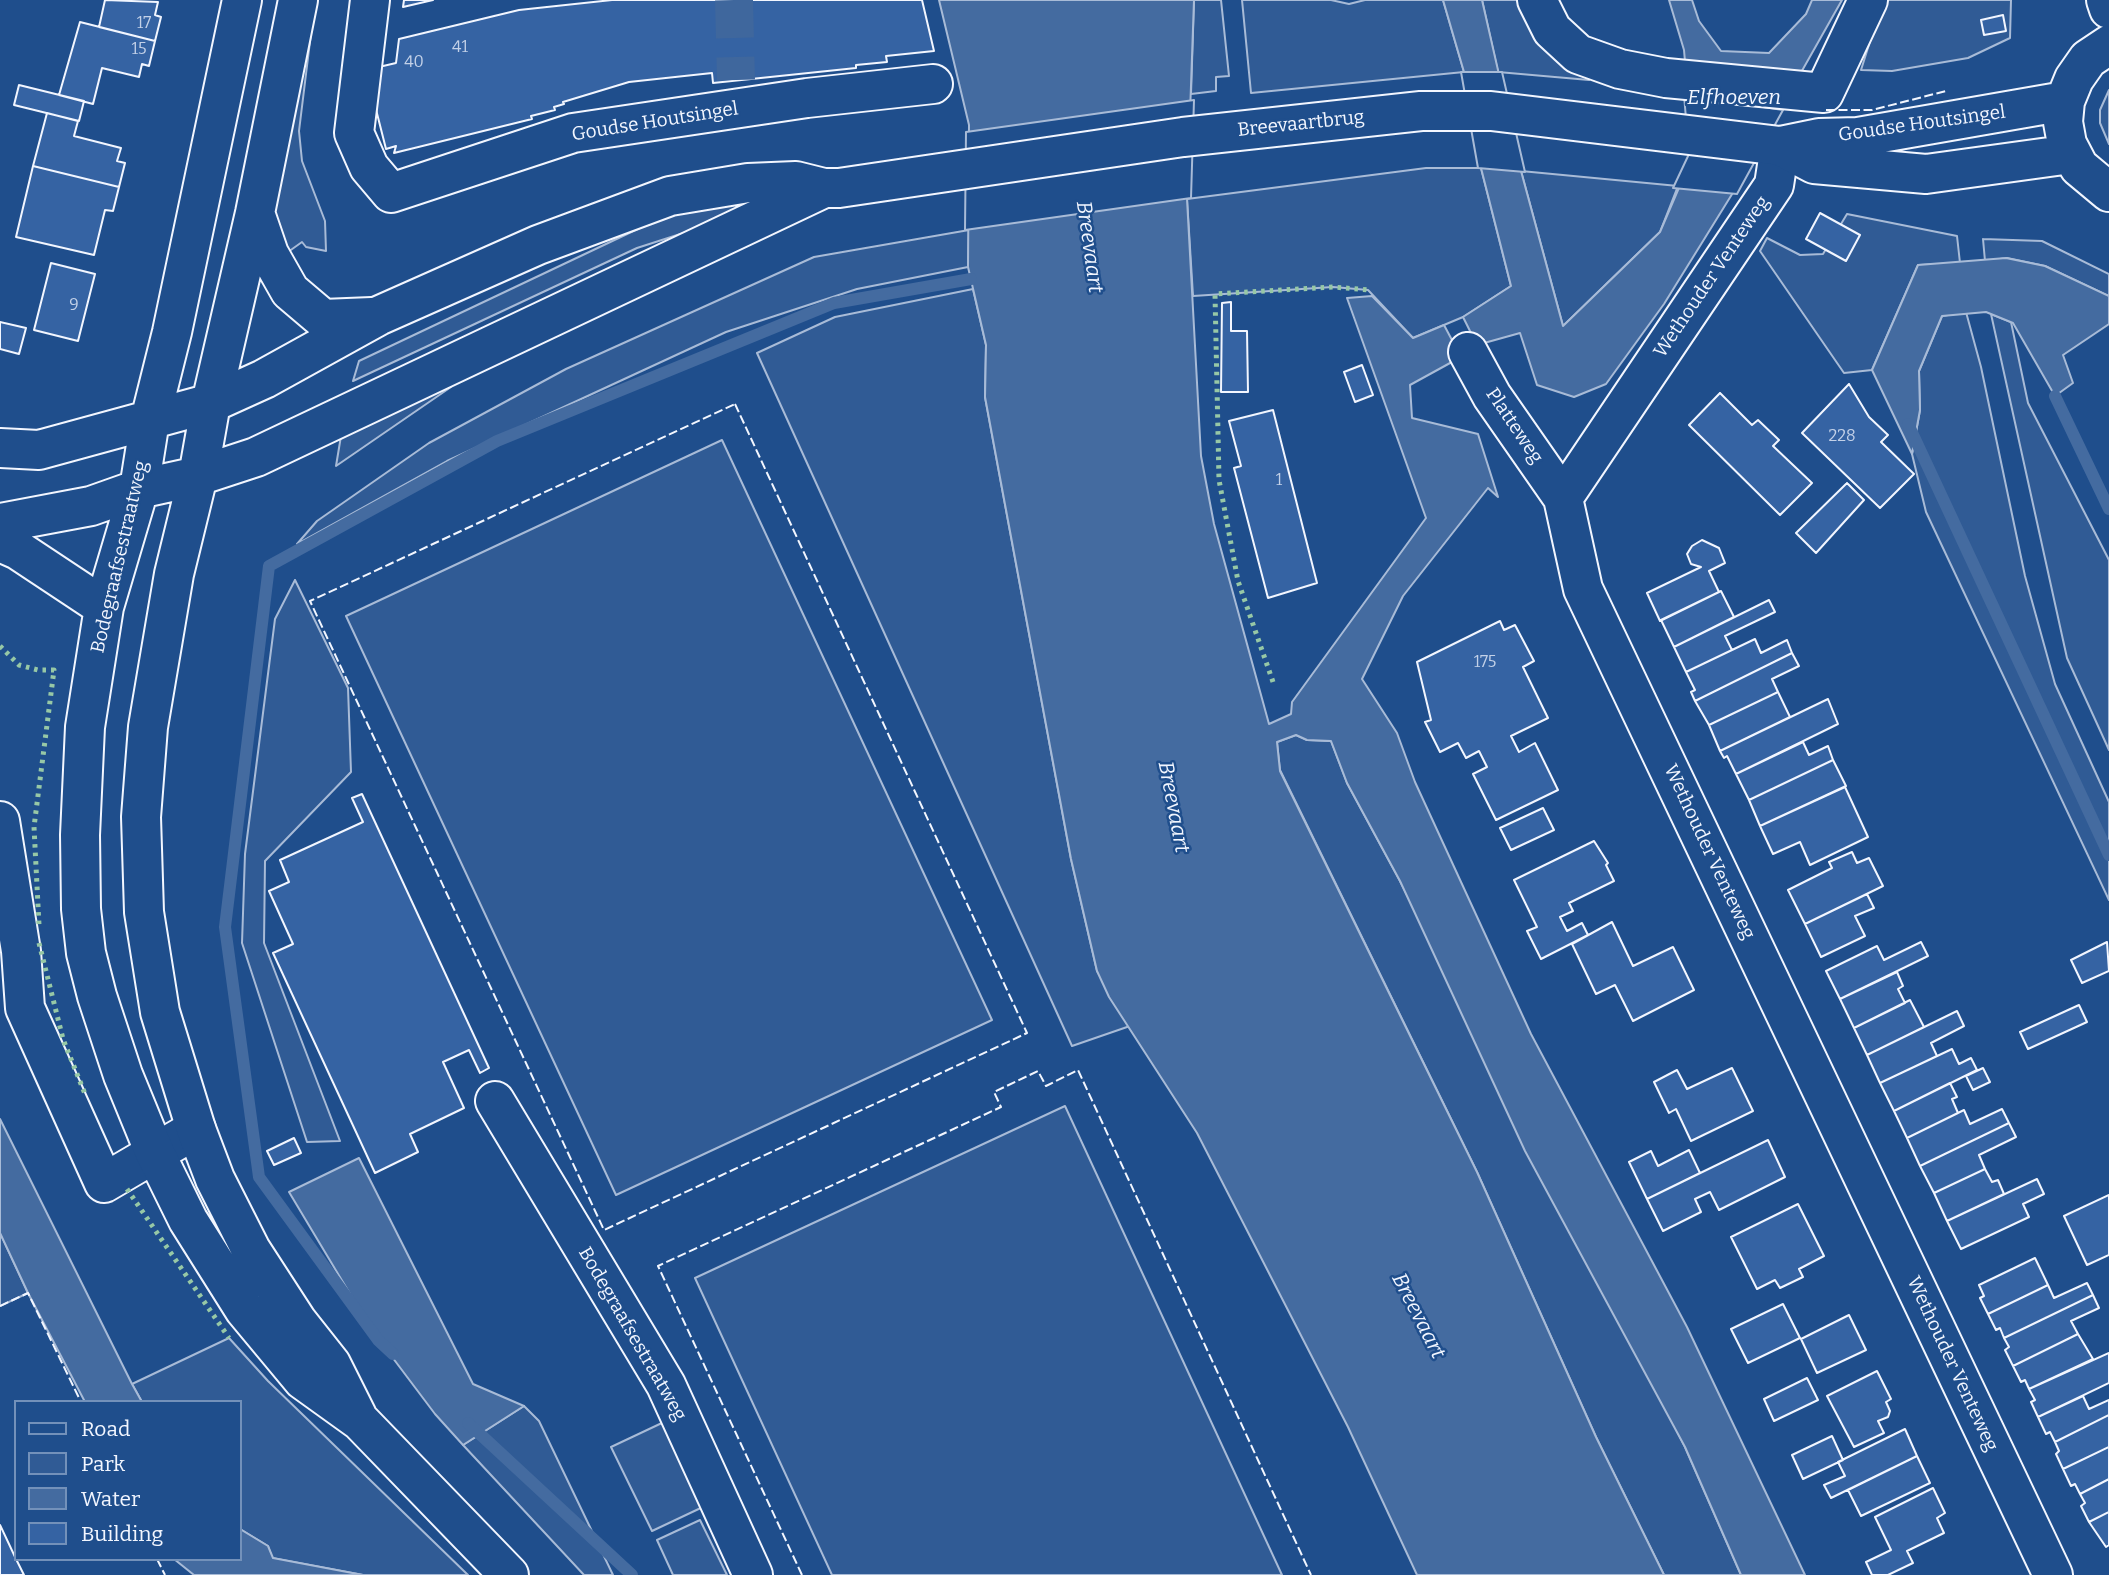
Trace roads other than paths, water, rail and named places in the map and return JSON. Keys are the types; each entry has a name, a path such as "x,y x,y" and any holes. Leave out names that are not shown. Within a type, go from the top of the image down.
{"main road":[{"name":"Bodegraafsestraatweg","path":"242,0 172,331 150,420 139,489 104,607 85,727 80,835 81,909 96,996 155,1153 188,1220 243,1309 303,1380 360,1421 509,1575"},
{"name":"Bodegraafsestraatweg","path":"298,0 255,213 174,574 148,727 141,817 144,912 160,1012 196,1129 215,1179 251,1250 297,1321 331,1364 360,1421"},
{"path":"1537,0 1552,30 1578,54 1620,69 1666,78 1824,93 1868,0"},
{"path":"2106,0 2109,9"},
{"name":"Goudse Houtsingel","path":"368,16 354,133 369,167 391,193 573,133 738,94 933,84"},
{"path":"2109,45 2097,51 2080,69 2065,101 2064,133 2071,154 2089,178 2109,192"},
{"name":"Goudse Houtsingel","path":"1773,145 1819,138 1858,138 2065,101"},
{"name":"Breevaartbrug","path":"831,188 1183,137 1421,111 1491,111 1773,145"},
{"name":"Goudse Houtsingel","path":"1773,145 1814,164 1926,174 2071,154"},
{"name":"Wethouder Venteweg","path":"1773,145 1774,185 1563,498 1583,589 2053,1575"},
{"path":"0,448 40,450 211,403 264,379 378,316 550,240 670,196 748,183 796,181 831,188"},
{"path":"0,523 91,506 139,489 198,476 294,440 831,188"},
{"path":"255,213 269,254 290,291 323,319 378,316"},
{"name":"Platteweg","path":"1468,352 1492,396 1563,498"},
{"path":"0,542 18,550 104,607"},
{"path":"0,821 21,951 25,1008 104,1183 196,1129"},
{"name":"Bodegraafsestraatweg","path":"495,1101 666,1385 753,1575"}],"water":[{"name":"Breevaart","path":"939,0 1194,0 1187,199 1201,456 1214,524 1269,724 1291,714 1292,702 1426,518 1347,298 1372,296 1413,338 1444,325 1461,357 1410,385 1412,418 1478,434 1498,497 1488,488 1403,596 1362,679 1397,733 1415,782 1531,1034 1687,1327 1805,1575 1741,1575 1685,1447 1525,1151 1400,881 1347,783 1331,741 1307,740 1296,735 1277,742 1280,771 1477,1172 1596,1437 1664,1575 1417,1575 1348,1427 1197,1133 1109,997 1097,971 1071,859 985,397 986,345 968,267 969,125"},
{"name":"Elfhoeven","path":"1443,0 1482,0 1521,171 1563,326 1660,232 1693,155 1684,50 1669,0 1692,0 1699,21 1721,51 1769,53 1806,14 1812,0 1842,0 1734,191 1664,304 1606,384 1574,397 1537,385 1520,333 1477,345 1463,317 1511,286 1481,168 1464,72"},
{"path":"2006,258 2045,266 2109,296 2109,324 2063,355 2073,383 2055,396 2013,323 1986,312 1942,316 1919,371 1920,410 1912,454 1872,370 1918,265"},
{"path":"0,1119 141,1400 84,1400 0,1233"},
{"path":"359,1158 473,1384 524,1406 463,1445 435,1414 371,1329 289,1192"},
{"path":"242,1530 268,1546 273,1558 363,1575 194,1575 176,1561 242,1561"}],"waterway":[{"path":"393,1354 378,1340 259,1177 225,927 269,566 497,441 834,303 971,279"},
{"path":"2055,396 2109,509"},
{"path":"1908,424 2109,855"},
{"path":"468,1423 632,1575"}],"tunnel":[{"path":"734,0 736,80"}]}
